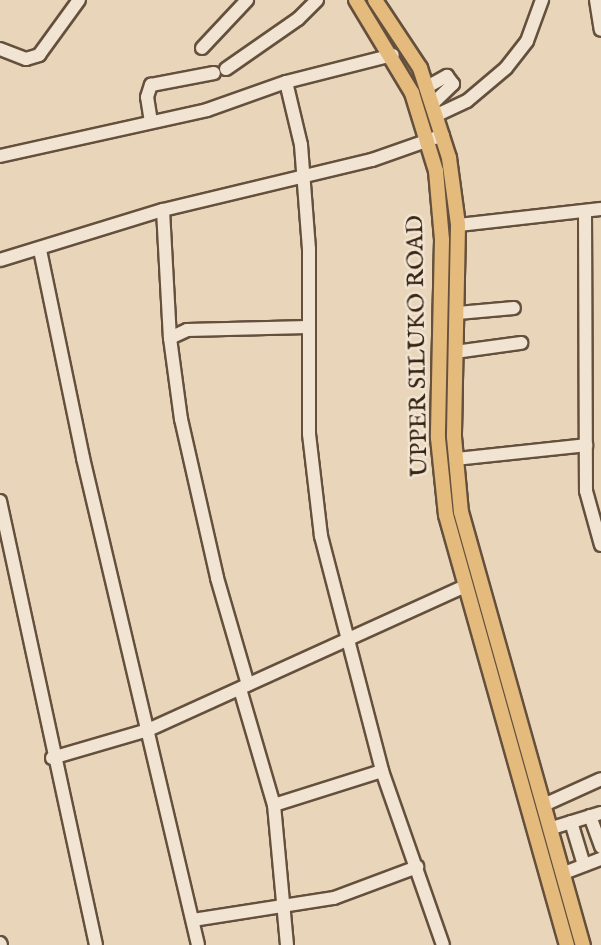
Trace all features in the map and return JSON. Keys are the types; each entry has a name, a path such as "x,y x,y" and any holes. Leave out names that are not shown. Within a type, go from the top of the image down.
{"main road":[{"name":"UPPER SILUKO ROAD","path":"356,0 393,55 436,171 442,240 438,438 446,515 463,587 528,799 567,945"},
{"name":"UPPER SILUKO ROAD","path":"375,0 410,48 443,135 458,225 456,459 461,512 479,587 546,804 583,945"},
{"path":"385,0 385,15"}],"street":[{"path":"0,49 26,58 39,55 79,0"},
{"path":"202,48 247,0"},
{"path":"151,122 147,97 151,85 220,71 298,19 317,0"},
{"path":"435,109 467,101 506,68 527,41 542,0"},
{"path":"596,0 601,30"},
{"path":"0,156 207,110 286,82 393,55"},
{"path":"427,87 444,76 453,84 435,109"},
{"path":"286,82 303,178 309,434 321,536 382,771 443,945"},
{"path":"0,260 40,250 163,210 303,178 443,135"},
{"path":"458,225 601,209"},
{"path":"163,210 170,338 181,419 274,805 287,945"},
{"path":"585,211 586,491 601,545"},
{"path":"40,250 83,457 198,945"},
{"path":"458,313 513,308"},
{"path":"170,338 187,330 308,327"},
{"path":"455,352 521,344"},
{"path":"456,459 586,445"},
{"path":"0,501 52,758 96,945"},
{"path":"52,758 148,730 463,587"},
{"path":"274,805 382,771"},
{"path":"546,804 601,779"},
{"path":"552,828 596,815 601,847"},
{"path":"571,822 584,865"},
{"path":"564,873 601,859"},
{"path":"193,920 334,898 417,867"}]}
